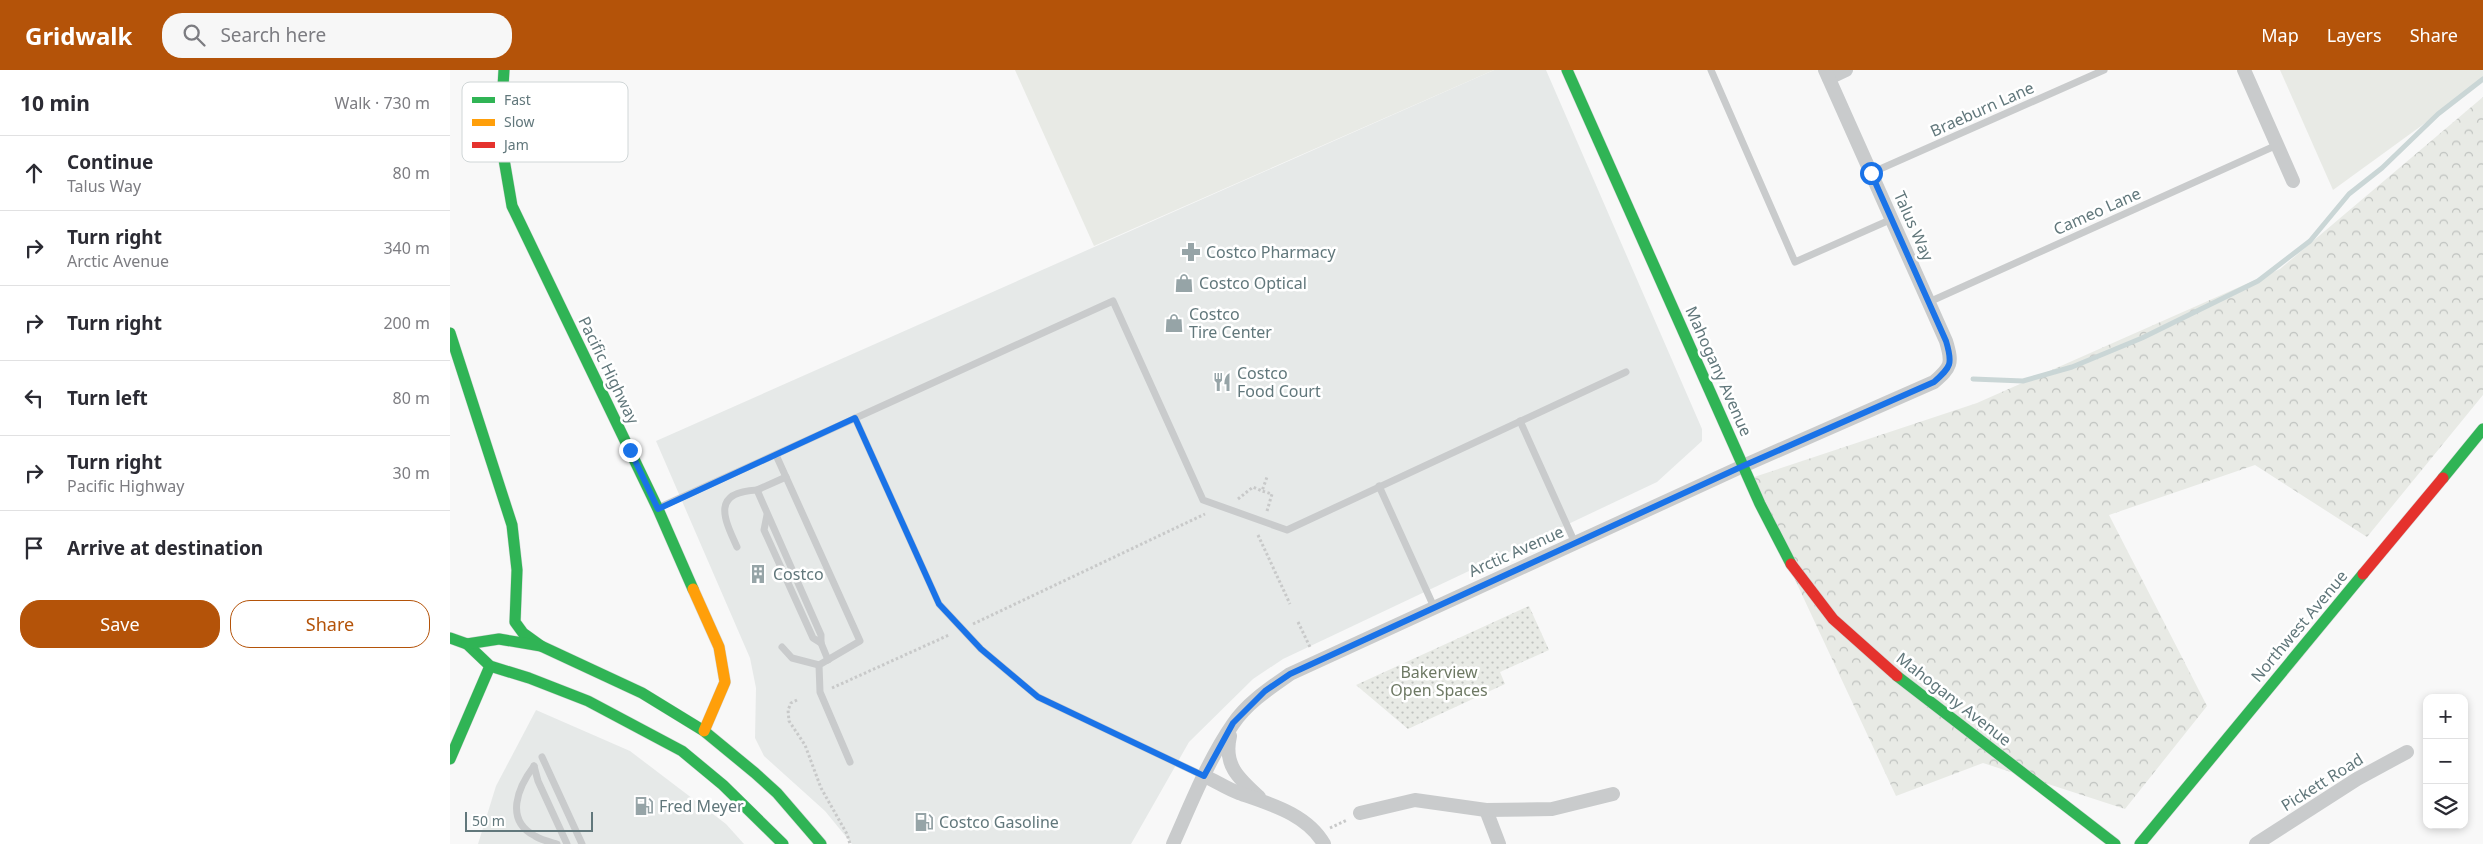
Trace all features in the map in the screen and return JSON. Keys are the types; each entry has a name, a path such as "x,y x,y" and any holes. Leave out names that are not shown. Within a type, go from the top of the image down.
{"main road":[{"name":"Mahogany Avenue","path":"1567,70 1743,466 1787,558 1833,619 1887,668 2115,844"},
{"name":"Pacific Highway","path":"504,162 512,206 658,509 719,647 725,682 717,705 704,731"},
{"path":"450,333 512,525 517,570 514,612 516,622 523,633 541,646 642,693 704,731 755,772 821,844"},
{"name":"Northwest Avenue","path":"2140,844 2483,429"},
{"path":"450,638 467,644 490,666 529,678 588,701 682,751 723,785 783,844"},
{"path":"467,644 499,639 541,646"},
{"path":"450,760 490,666"}],"street":[{"path":"1827,74 1846,70"},
{"path":"2244,70 2293,181"},
{"name":"Talus Way","path":"1827,74 1929,302 1952,359 1947,370"},
{"name":"Arctic Avenue","path":"1172,844 1204,776 1233,723 1265,691 1290,674 1743,466 1934,382 1947,370"},
{"path":"1233,723 1227,750 1233,769 1262,800"},
{"name":"Pickett Road","path":"2256,844 2357,780 2407,752"},
{"path":"1204,776 1237,792 1262,800 1296,816 1321,839"},
{"path":"1360,813 1416,800 1486,810 1552,809 1613,794"},
{"path":"1486,810 1499,844"}],"lane":[{"path":"1711,70 1795,262 1892,219"},
{"name":"Braeburn Lane","path":"1871,173 2104,70"},
{"name":"Cameo Lane","path":"1929,302 2277,145"},
{"path":"658,509 1113,301 1203,500 1287,530 1626,372"},
{"path":"855,418 939,604 981,649 1038,697 1204,776"},
{"path":"1520,421 1575,544"},
{"path":"776,454 860,641 819,665 792,658 782,647"},
{"path":"736,547 724,519 724,507 728,499 736,493 757,490 786,477"},
{"path":"1379,486 1434,607"},
{"path":"757,490 822,635 821,643 828,660"},
{"path":"819,665 820,692 850,762"},
{"path":"542,757 582,844"},
{"path":"557,844 534,836 524,827 515,808 519,788 534,766 538,781 567,844"}],"path":[{"path":"1262,491 1267,477"},
{"path":"1238,499 1253,488 1272,494 1267,511"},
{"path":"972,624 1205,514"},
{"path":"1258,534 1290,604"},
{"path":"1298,622 1310,647"},
{"path":"832,688 949,635"},
{"path":"797,700 791,703 788,710 790,721 805,745 821,788 847,834 850,844"},
{"path":"1321,839 1360,813"}],"shaded area":[{"path":"1494,70 1546,70 1702,429 1702,441 1657,482 1283,659 1253,679 1189,742 1131,844 852,844 825,811 764,756 755,738 756,688 750,658 656,441"},
{"path":"536,710 630,751 726,824 744,844 478,844 496,786"}],"green space":[{"path":"1015,70 1494,70 1094,246"},
{"path":"2280,70 2483,70 2483,81 2333,190"},
{"path":"2483,97 2483,395 2367,537 2255,465 2109,515 2207,706 2125,809 1983,763 1896,796 1748,479 1977,403 2280,269"},
{"name":"Bakerview Open Spaces","path":"1529,606 1549,650 1500,672 1505,684 1408,729 1356,685"}],"waterway":[{"path":"1973,379 2023,381 2072,367 2142,338 2258,281 2310,241 2349,194 2382,168 2438,114 2483,79"}],"traffic: fast":[{"path":"503,82 504,70"},
{"path":"1567,70 1760,504 1791,564"},
{"path":"504,162 512,206 658,509 693,589"},
{"path":"450,333 512,525 517,570 515,622 523,633 541,646"},
{"path":"2443,478 2483,429"},
{"path":"2140,844 2363,574"},
{"path":"450,638 467,644 490,666 529,678 588,701 682,751 723,785 783,844"},
{"path":"467,644 499,639 541,646 642,693 704,731 755,773 777,793 821,844"},
{"path":"450,759 490,666"},
{"path":"1897,676 2115,844"}],"traffic: slow":[{"path":"693,589 719,647 725,682 704,731"}],"traffic: jam":[{"path":"2363,574 2443,478"},
{"path":"1791,564 1833,619 1897,676"}],"place":[{"name":"Costco Pharmacy","path":"1191,252"},
{"name":"Costco Optical","path":"1184,283"},
{"name":"Costco Tire Center","path":"1174,323"},
{"name":"Costco Food Court","path":"1222,382"},
{"name":"Costco","path":"758,574"},
{"name":"Fred Meyer","path":"644,806"},
{"name":"Costco Gasoline","path":"924,822"}],"route":[{"path":"630,450 658,509 855,418 939,604 964,628 981,649 1022,686 1038,697 1204,776 1233,723 1265,691 1290,674 1743,466 1934,382 1947,370 1952,359 1946,341 1871,173"}]}
